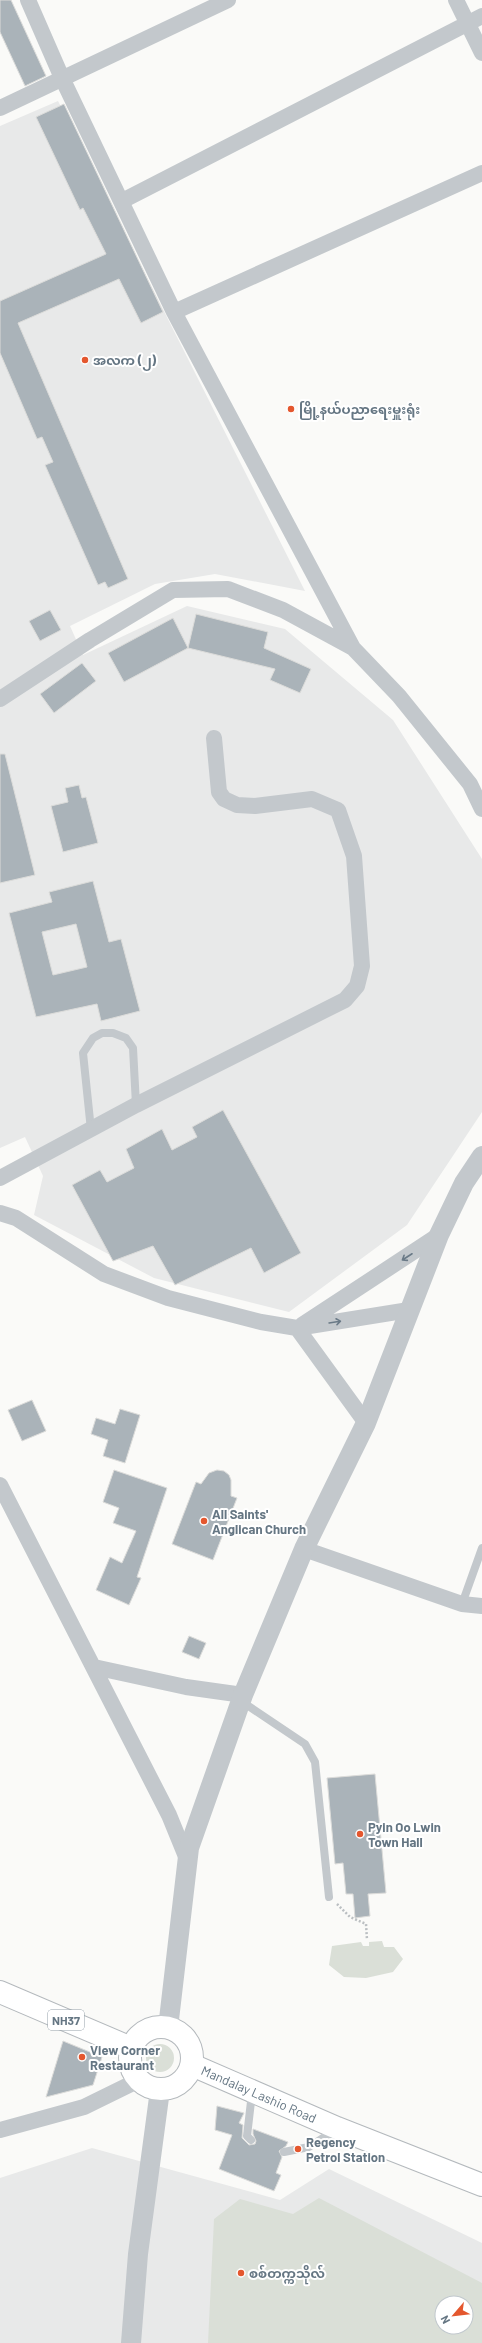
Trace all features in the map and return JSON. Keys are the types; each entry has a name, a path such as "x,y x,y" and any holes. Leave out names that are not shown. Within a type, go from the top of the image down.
{"highway":[{"name":"NH37","path":"0,1992 132,2048"},
{"path":"160,2090 145,2086 139,2080 130,2065 132,2048 142,2033 159,2027 168,2028"},
{"name":"Mandalay Lashio Road","path":"160,2090 177,2086 184,2080 192,2065 192,2055 187,2042 177,2032 168,2028"},
{"name":"Mandalay Lashio Road","path":"192,2065 337,2128 482,2185"}],"street":[{"path":"28,0 62,78 174,312 309,568 353,648 399,696 470,784 482,809"},
{"path":"0,108 228,0"},
{"path":"456,0 482,53"},
{"path":"122,201 482,16"},
{"path":"174,312 482,173"},
{"path":"0,699 84,643 173,590 228,589 283,610 353,648"},
{"path":"0,1178 136,1105 345,1000 357,986 362,966 354,856 338,810 312,799 255,806 237,805 224,799 219,792 214,738"},
{"path":"168,2028 187,1859 242,1698 304,1549 366,1423 409,1310 440,1235 464,1183 482,1156"},
{"path":"0,1213 16,1218 104,1274 168,1298 261,1322 297,1328 409,1310"},
{"path":"297,1328 440,1235"},
{"path":"297,1328 366,1423"},
{"path":"0,1485 169,1815 187,1859"},
{"path":"304,1549 462,1604 482,1606"},
{"path":"94,1667 242,1698"},
{"path":"0,2130 84,2106 139,2080"},
{"path":"131,2343 138,2254 160,2090"}],"lane":[{"path":"91,1130 83,1053 93,1038 102,1033 113,1034 126,1038 133,1048 136,1105"},
{"path":"462,1604 482,1548"},
{"path":"242,1698 305,1744 315,1762 329,1897"},
{"path":"251,2140 247,2136 252,2091"},
{"path":"284,2152 309,2147 337,2128"}],"path":[{"path":"329,1897 350,1917 366,1924 367,1940"}],"shaded area":[{"path":"58,101 305,591 215,574 155,584 70,626 83,655 187,606 285,629 393,720 482,859 482,1112 407,1225 289,1312 154,1278 34,1215 43,1176 25,1137 0,1148 0,126"},
{"path":"382,1941 384,1947 394,1947 403,1959 393,1972 366,1978 344,1977 329,1965 332,1946 361,1942 363,1946 369,1946 369,1942"},
{"path":"160,2044 170,2048 174,2058 170,2068 160,2072 150,2068 146,2058 150,2048"},
{"name":"စစ်‌တက္ကသိုလ်","path":"92,2148 280,2200 329,2169 482,2243 482,2343 0,2343 0,2178"},
{"path":"319,2198 482,2283 482,2343 208,2343 214,2219 240,2199 293,2214"}],"building":[{"path":"0,0 11,0 46,76 25,86 0,32"},
{"path":"64,104 163,312 141,323 119,279 18,323 128,579 108,588 105,582 98,585 45,465 53,462 42,437 37,439 0,353 0,301 106,254 83,208 80,210 36,117"},
{"path":"50,610 61,630 40,641 29,621"},
{"path":"196,614 268,632 264,648 311,669 300,693 270,680 275,669 188,648"},
{"path":"173,618 188,648 124,682 108,653"},
{"path":"82,663 96,681 54,713 40,694"},
{"path":"0,754 5,754 35,875 0,883"},
{"path":"79,785 82,798 86,797 98,843 63,852 51,806 68,802 65,788"},
{"path":"93,881 109,942 121,939 140,1011 101,1021 97,1004 36,1017 9,913 52,902 49,892","holes":["76,924 87,967 53,975 42,932"]},
{"path":"223,1110 301,1253 264,1273 251,1248 175,1285 153,1246 113,1261 72,1185 100,1170 107,1182 134,1168 126,1149 162,1129 172,1150 197,1137 192,1127"},
{"path":"32,1400 46,1431 22,1441 8,1410"},
{"path":"120,1409 140,1415 125,1463 103,1456 108,1440 91,1434 96,1418 115,1424"},
{"path":"114,1470 167,1488 137,1577 141,1578 129,1605 96,1590 110,1557 122,1563 136,1531 113,1523 119,1508 103,1502"},
{"name":"All Saints' Anglican Church","path":"217,1470 224,1471 229,1475 231,1480 231,1496 237,1498 213,1560 172,1544 196,1482 201,1484 209,1473"},
{"path":"189,1636 206,1643 199,1659 182,1652"},
{"path":"375,1774 386,1893 368,1894 370,1916 355,1918 353,1894 346,1894 343,1863 335,1864 327,1778"},
{"path":"63,2041 102,2057 93,2085 46,2097"},
{"path":"217,2106 244,2113 239,2123 243,2125 242,2138 249,2145 255,2144 256,2141 253,2134 253,2129 288,2142 286,2146 279,2151 282,2157 276,2173 281,2175 274,2191 219,2169 232,2135 215,2130"}],"place":[{"name":"အလက (၂)","path":"85,360"},
{"name":"မြို့နယ်ပညာရေးမှူးရုံး","path":"291,409"},
{"name":"All Saints' Anglican Church","path":"204,1521"},
{"name":"Pyin Oo Lwin Town Hall","path":"360,1834"},
{"name":"View Corner Restaurant","path":"82,2057"},
{"name":"Regency Petrol Station","path":"298,2149"},
{"name":"စစ်‌တက္ကသိုလ်","path":"241,2273"}]}
